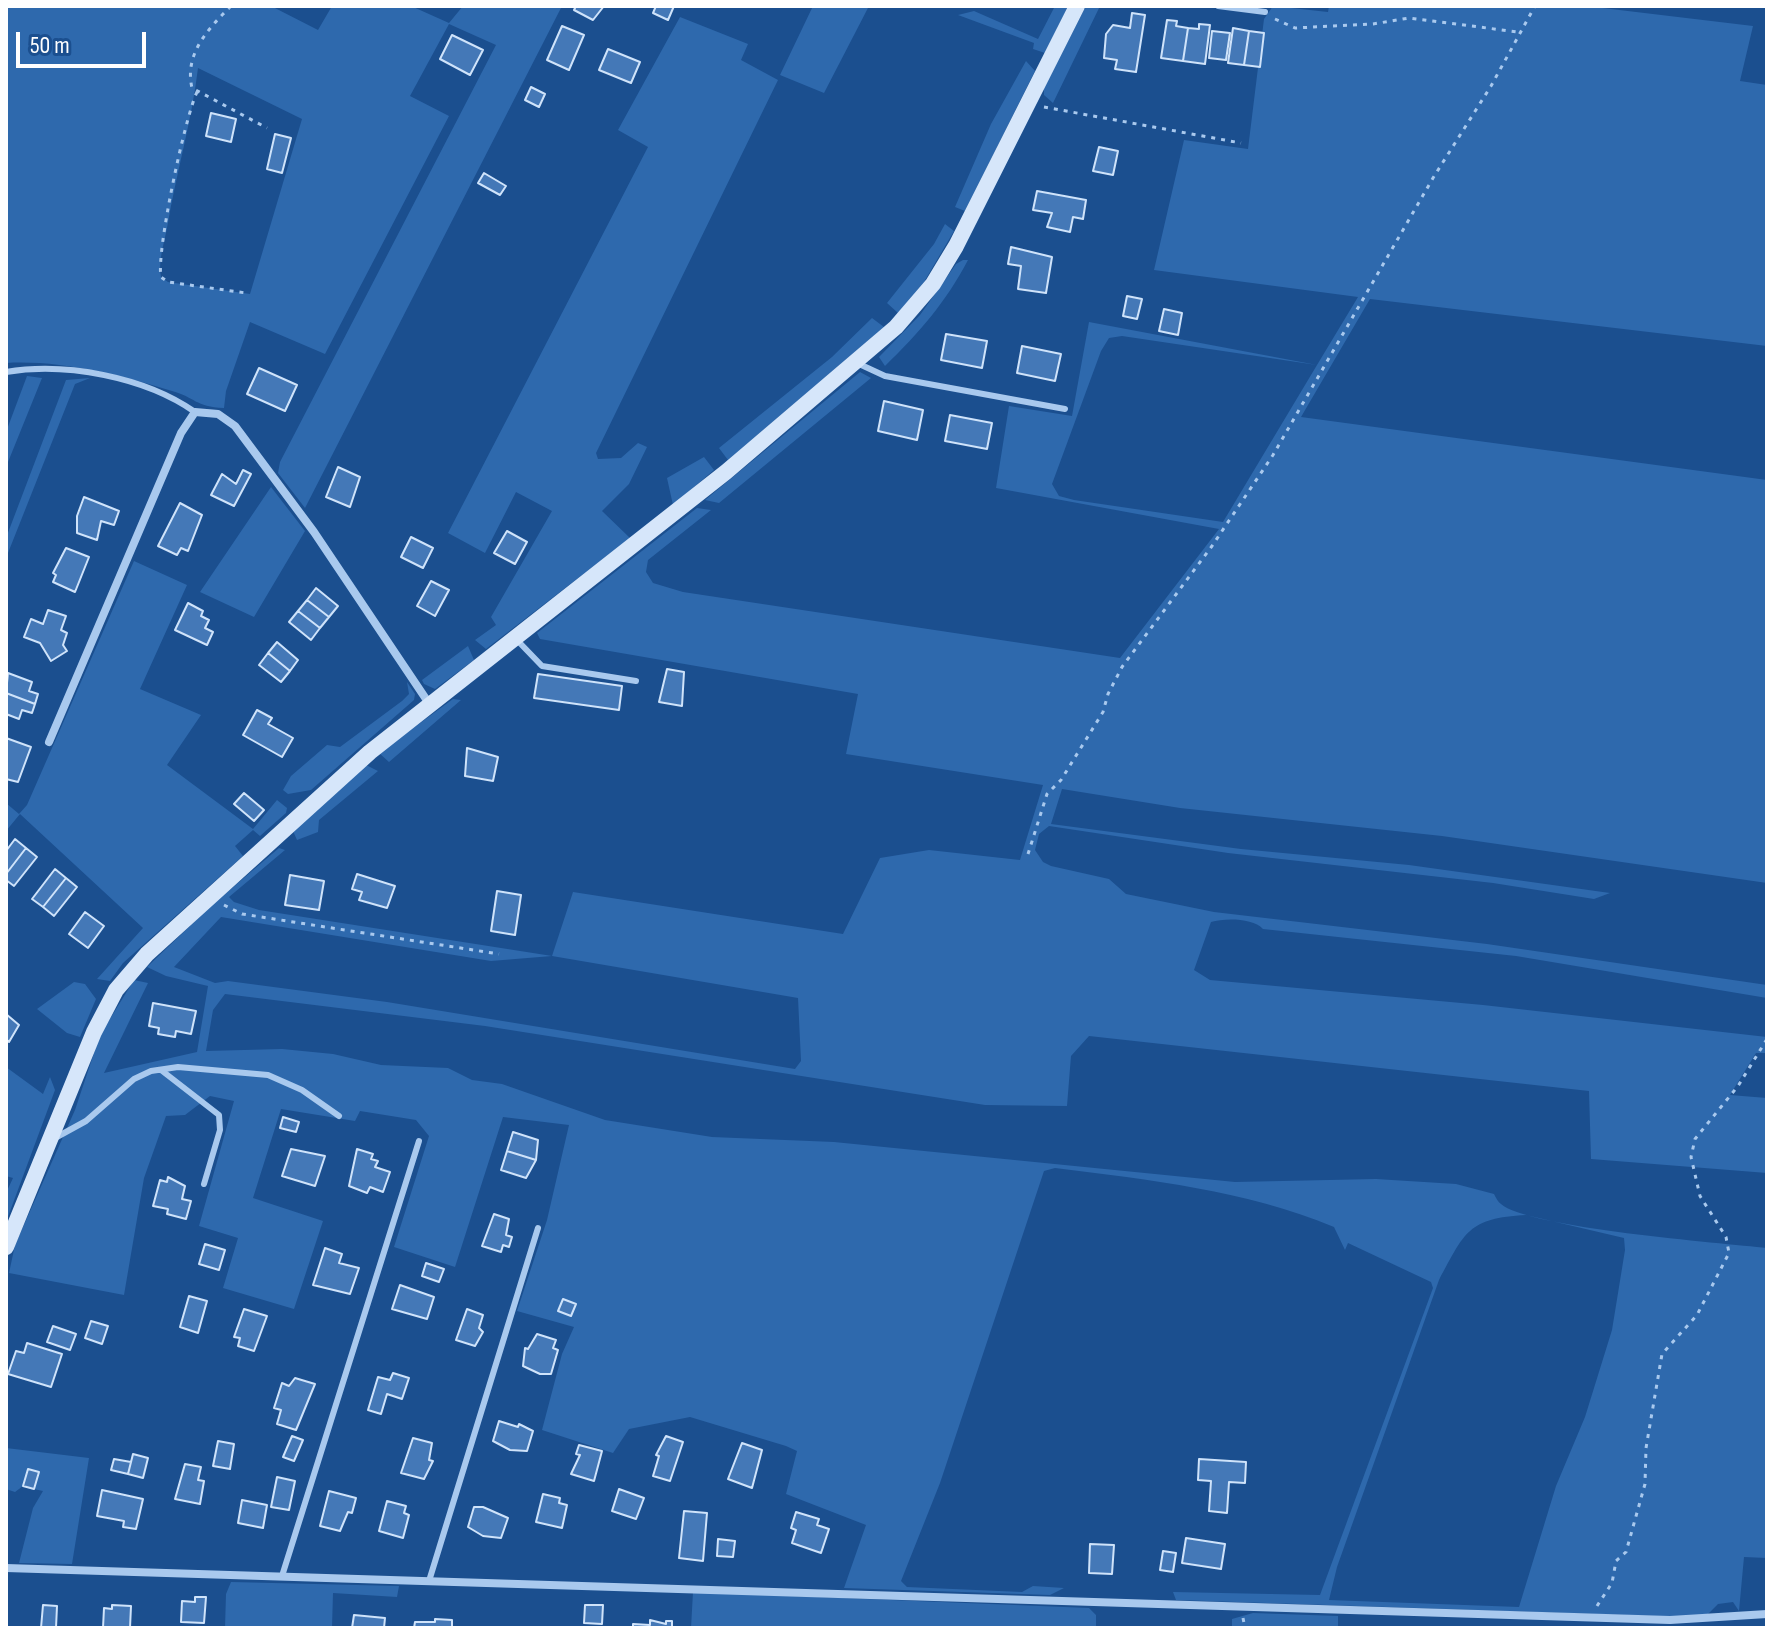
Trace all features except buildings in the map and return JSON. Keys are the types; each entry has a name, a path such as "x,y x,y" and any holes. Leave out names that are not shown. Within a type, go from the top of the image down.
{"street":[{"path":"6,1247 94,1032 116,990 147,954 370,752 516,639 857,363 896,327 933,284 1077,6"},
{"path":"49,742 181,433 195,412 218,414 235,426 314,532 431,706"},
{"path":"6,1568 1670,1620 1767,1614"}],"lane":[{"path":"1218,6 1265,12"},
{"path":"857,363 885,376 1065,409"},
{"path":"6,372 21,369 88,373 175,398 195,412"},
{"path":"516,639 542,666 636,681"},
{"path":"48,1141 86,1121 134,1079 161,1070 226,1070 268,1075 302,1090 339,1116"},
{"path":"161,1070 219,1115 220,1130 204,1184"},
{"path":"282,1576 419,1141"},
{"path":"429,1581 538,1228"}],"path":[{"path":"231,6 207,30 193,54 189,74 192,88 267,128"},
{"path":"1028,854 1047,794 1061,780 1103,712 1122,667 1212,546 1273,455 1535,6"},
{"path":"1265,12 1295,28 1373,24 1409,18 1518,32"},
{"path":"197,92 190,106 176,173 161,277 168,282 246,293"},
{"path":"1030,99 1047,110 1241,143"},
{"path":"213,893 228,908 242,914 499,954"},
{"path":"1595,1617 1600,1598 1612,1583 1616,1561 1626,1552 1645,1484 1646,1448 1662,1354 1697,1315 1729,1253 1726,1237 1697,1187 1691,1157 1695,1139 1738,1086 1767,1039"}],"shaded area":[{"path":"6,6 271,6 318,30 332,6 411,6 449,23 463,6 562,6 305,508 278,473 280,462 496,45 449,24 410,96 449,116 325,354 250,322 226,391 224,408 207,406 180,393 132,379 90,370 48,364 6,363","holes":["198,68 302,119 250,294 168,282 161,277 162,252"]},
{"path":"813,6 869,6 824,93 780,75"},
{"path":"1055,6 1068,6 1045,53 1033,49 1034,43 958,15 974,11 1038,39"},
{"path":"1086,6 1100,6 1053,103 1044,95 1044,88"},
{"path":"1273,6 1328,12 1329,6 1586,6 1753,26 1740,81 1767,85 1767,346 1370,299 1301,417 1767,480 1767,883 1442,836 1180,808 1062,789 1051,824 1241,849 1409,865 1610,893 1594,899 1493,883 1228,853 1049,826 1039,834 1035,850 1043,862 1051,866 1109,879 1126,894 1214,912 1487,944 1767,985 1767,998 1516,956 1263,929 1246,921 1231,920 1211,922 1194,970 1210,980 1483,1005 1767,1037 1767,1053 1756,1053 1730,1095 1767,1098 1767,1173 1591,1159 1589,1091 1089,1036 1071,1056 1067,1106 985,1105 485,1026 225,994 213,1010 206,1051 282,1049 333,1054 381,1065 448,1068 472,1080 502,1084 605,1120 712,1137 834,1142 1235,1182 1376,1179 1456,1184 1494,1194 1501,1204 1518,1213 1540,1218 1526,1215 1480,1224 1463,1239 1439,1280 1337,1567 1329,1600 1519,1607 1556,1486 1585,1417 1612,1330 1625,1250 1624,1238 1552,1221 1627,1233 1767,1248 1767,1558 1744,1557 1739,1611 1733,1602 1718,1604 1708,1614 1687,1617 1176,1600 1173,1592 1320,1595 1433,1288 1431,1282 1348,1243 1345,1250 1334,1227 1266,1204 1197,1188 1055,1168 1044,1171 940,1483 901,1581 907,1587 1022,1592 1033,1586 1064,1588 1050,1595 844,1588 866,1525 786,1494 797,1451 786,1446 690,1417 629,1429 613,1453 542,1430 562,1354 574,1327 517,1311 547,1220 569,1125 503,1117 455,1267 394,1247 429,1136 416,1120 360,1111 355,1121 281,1109 253,1198 323,1221 294,1309 223,1288 238,1238 199,1226 234,1101 210,1096 185,1115 166,1116 144,1178 124,1295 9,1273 15,1245 75,1110 100,1035 134,980 148,983 104,1073 197,1052 208,986 166,976 147,967 212,905 279,848 285,850 229,897 234,902 259,910 552,956 573,892 843,934 880,858 929,850 1020,860 1043,785 846,754 858,694 540,639 537,633 697,508 711,510 648,560 646,572 653,583 683,592 1120,658 1219,529 996,488 1009,406 1072,416 1089,322 1317,365 1358,297 1154,270 1184,140 1248,149 1264,19","holes":["1122,336 1317,365 1223,522 1059,496 1052,484 1101,351 1109,338","221,917 491,961 552,956 798,998 801,1061 795,1069 387,1002 228,981 215,983 174,967"]},
{"path":"680,17 748,44 741,60 778,80 596,453 598,459 621,458 638,443 647,447 629,484 602,511 630,538 486,649 475,640 496,625 491,617 552,511 516,492 485,553 448,533 648,147 618,130"},
{"path":"1026,61 1035,71 965,211 955,207 991,124"},
{"path":"945,224 954,231 924,282 898,313 887,303 934,244"},
{"path":"968,260 941,303 885,366 879,357 920,315 956,264"},
{"path":"872,318 884,327 728,460 719,448 832,357"},
{"path":"860,372 871,378 719,503 705,500"},
{"path":"27,376 42,378 6,467 6,432"},
{"path":"90,378 75,384 6,558 6,538 66,380"},
{"path":"704,457 714,470 673,505 667,478"},
{"path":"271,487 305,531 254,617 200,592"},
{"path":"134,561 187,585 140,689 201,715 167,765 253,829 277,800 287,808 286,813 260,836 253,830 235,846 243,856 123,963 110,981 97,979 143,928 20,814 6,831 6,803 19,814 27,805"},
{"path":"468,646 474,660 435,689 424,684 422,680"},
{"path":"407,682 415,694 414,700 311,790 288,794 283,790 291,776 327,745 340,747 402,701 409,694"},
{"path":"453,699 461,700 389,762 379,753"},
{"path":"366,765 378,771 319,820 318,832 297,840 293,831"},
{"path":"74,982 85,984 96,999 80,1037 67,1033 37,1009"},
{"path":"6,1067 43,1094 50,1077 55,1090 6,1222 6,1193 13,1178 6,1176"},
{"path":"6,1448 89,1458 72,1564 19,1563 33,1508 43,1491 34,1489 38,1472 28,1469 23,1486 15,1492 6,1489"},
{"path":"231,1582 399,1586 397,1597 333,1593 332,1628 225,1628 226,1594"},
{"path":"693,1592 1089,1608 1096,1615 1096,1628 691,1628"},
{"path":"1253,1613 1338,1616 1338,1628 1232,1628 1232,1619"}]}
